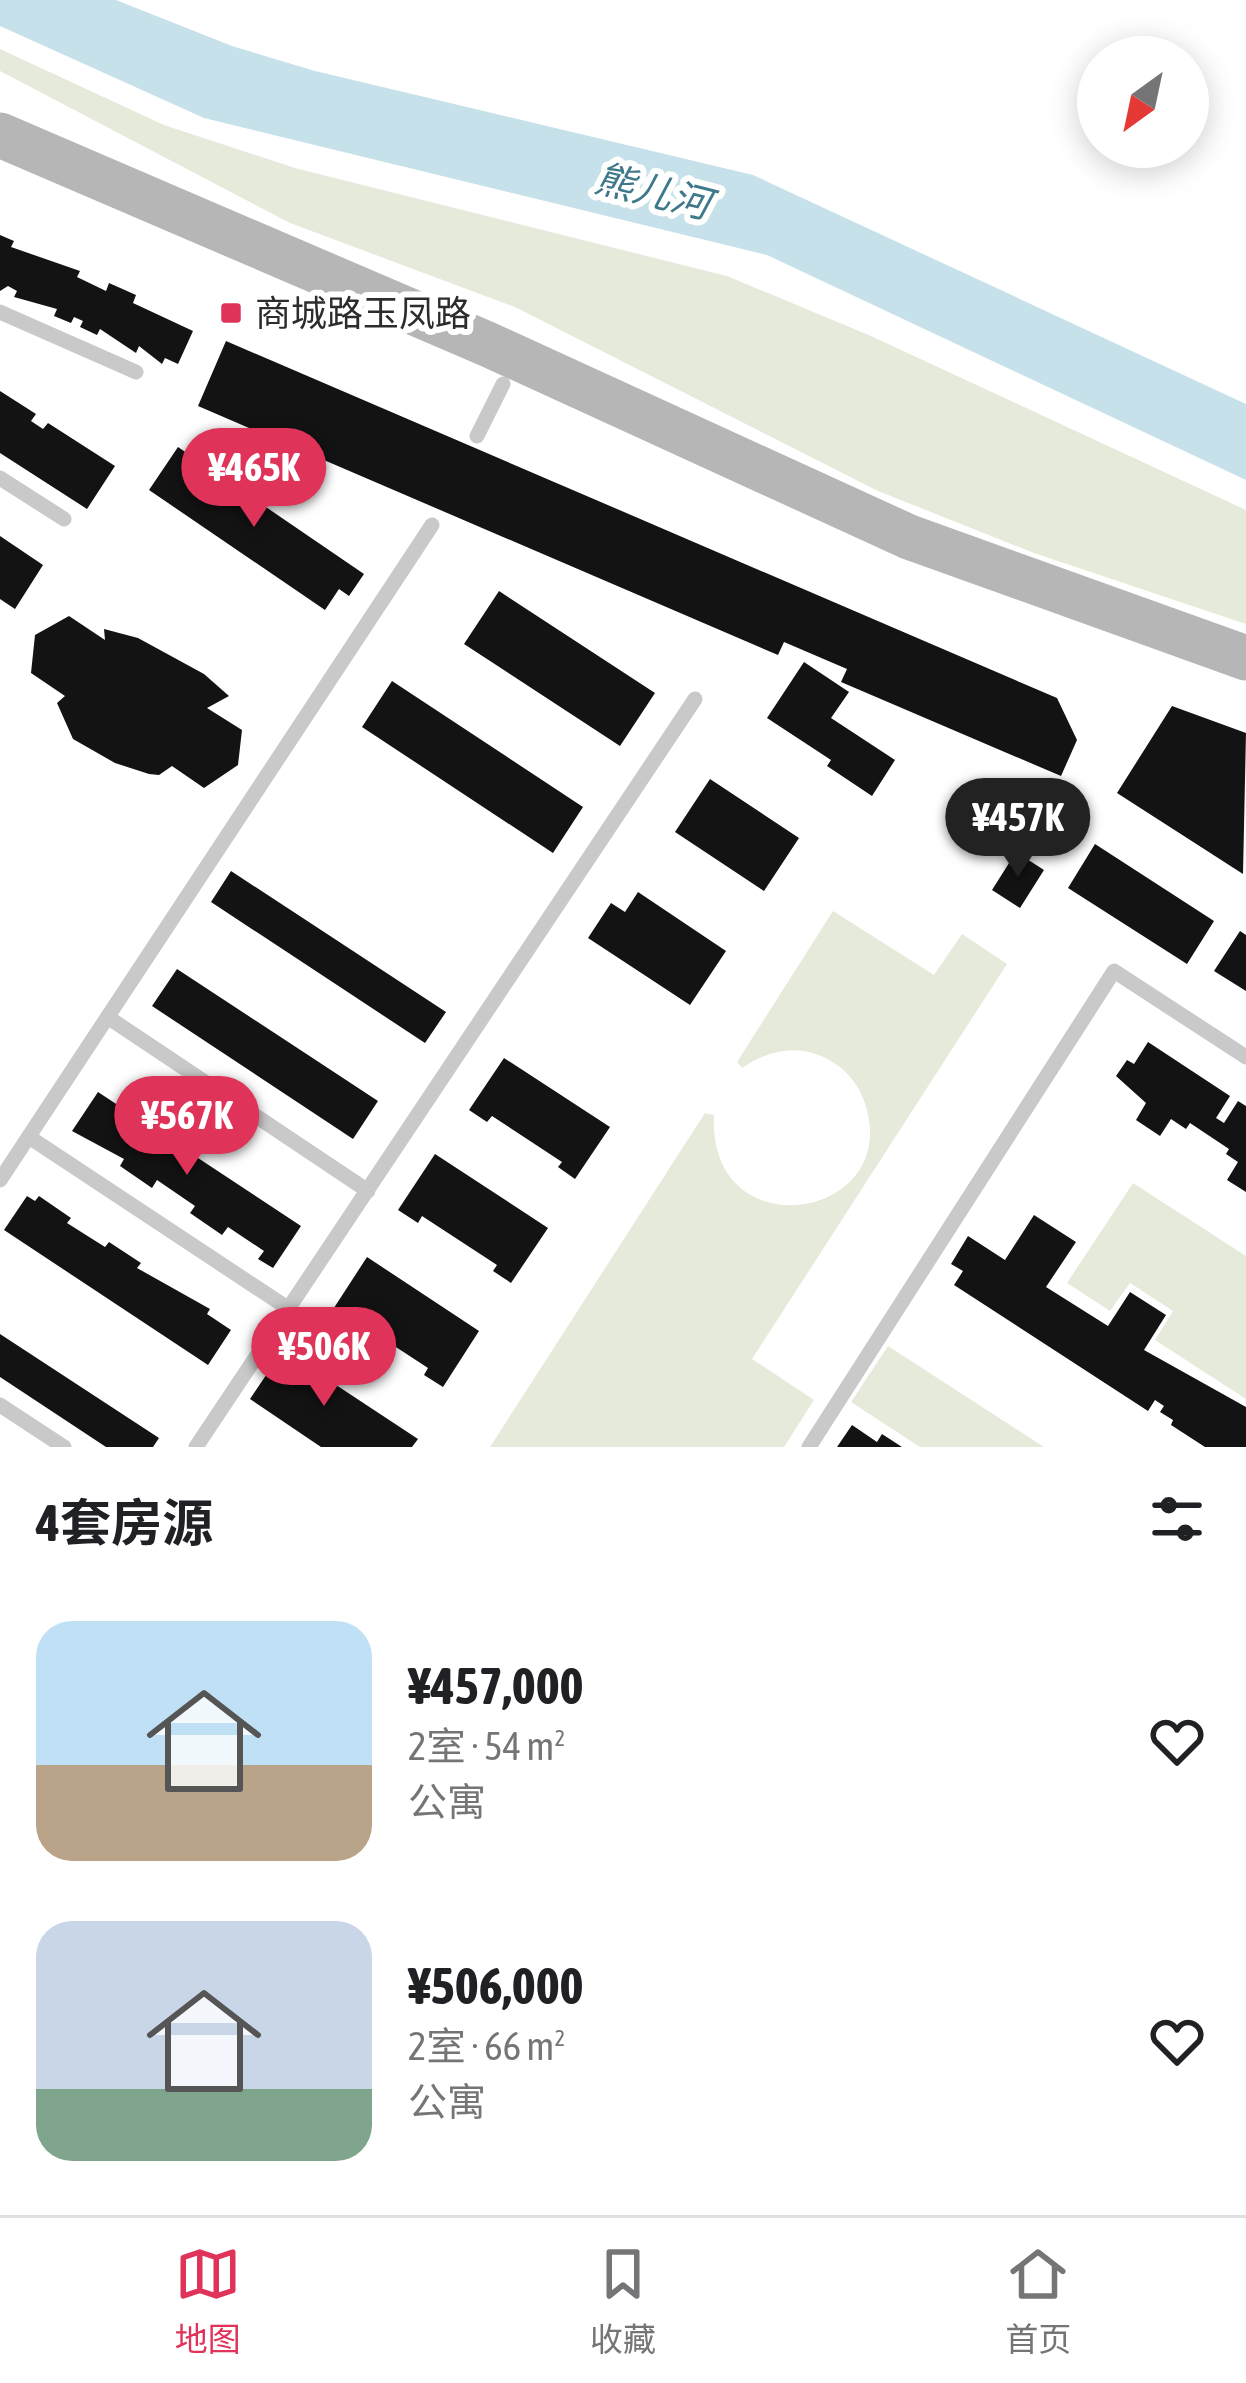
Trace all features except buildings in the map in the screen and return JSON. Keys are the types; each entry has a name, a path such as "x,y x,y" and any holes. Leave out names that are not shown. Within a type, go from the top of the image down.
{"street":[{"path":"0,135 487,344 909,538 1246,658"},
{"path":"0,168 503,385 898,565 1246,689"}],"lane":[{"path":"0,312 136,372"},
{"path":"477,436 503,385"},
{"path":"0,478 64,519"},
{"path":"0,1180 432,525"},
{"path":"196,1447 695,699"},
{"path":"809,1447 1114,971 1246,1057"},
{"path":"109,1018 368,1191"},
{"path":"29,1137 289,1309"},
{"path":"0,1405 64,1447"}],"green space":[{"path":"0,49 164,125 295,168 727,276 871,336 1246,510 1246,624 1034,553 878,491 515,307 290,223 0,71"},
{"path":"833,911 934,975 962,934 1007,964 752,1359 814,1400 784,1447 490,1447 705,1113 714,1115 720,1158 739,1186 767,1202 799,1205 829,1196 854,1177 868,1148 867,1110 848,1075 829,1060 795,1050 773,1053 742,1068 737,1062"},
{"path":"1133,1183 1246,1256 1246,1399 1155,1340 1173,1311 1130,1283 1110,1311 1067,1283"},
{"path":"888,1346 1044,1447 920,1447 851,1402"}],"water":[{"name":"熊儿河","path":"0,0 116,0 232,46 315,71 753,175 1246,404 1246,480 767,255 204,118 0,26"}],"place":[{"name":"商城路玉凤路","path":"231,313"}]}
